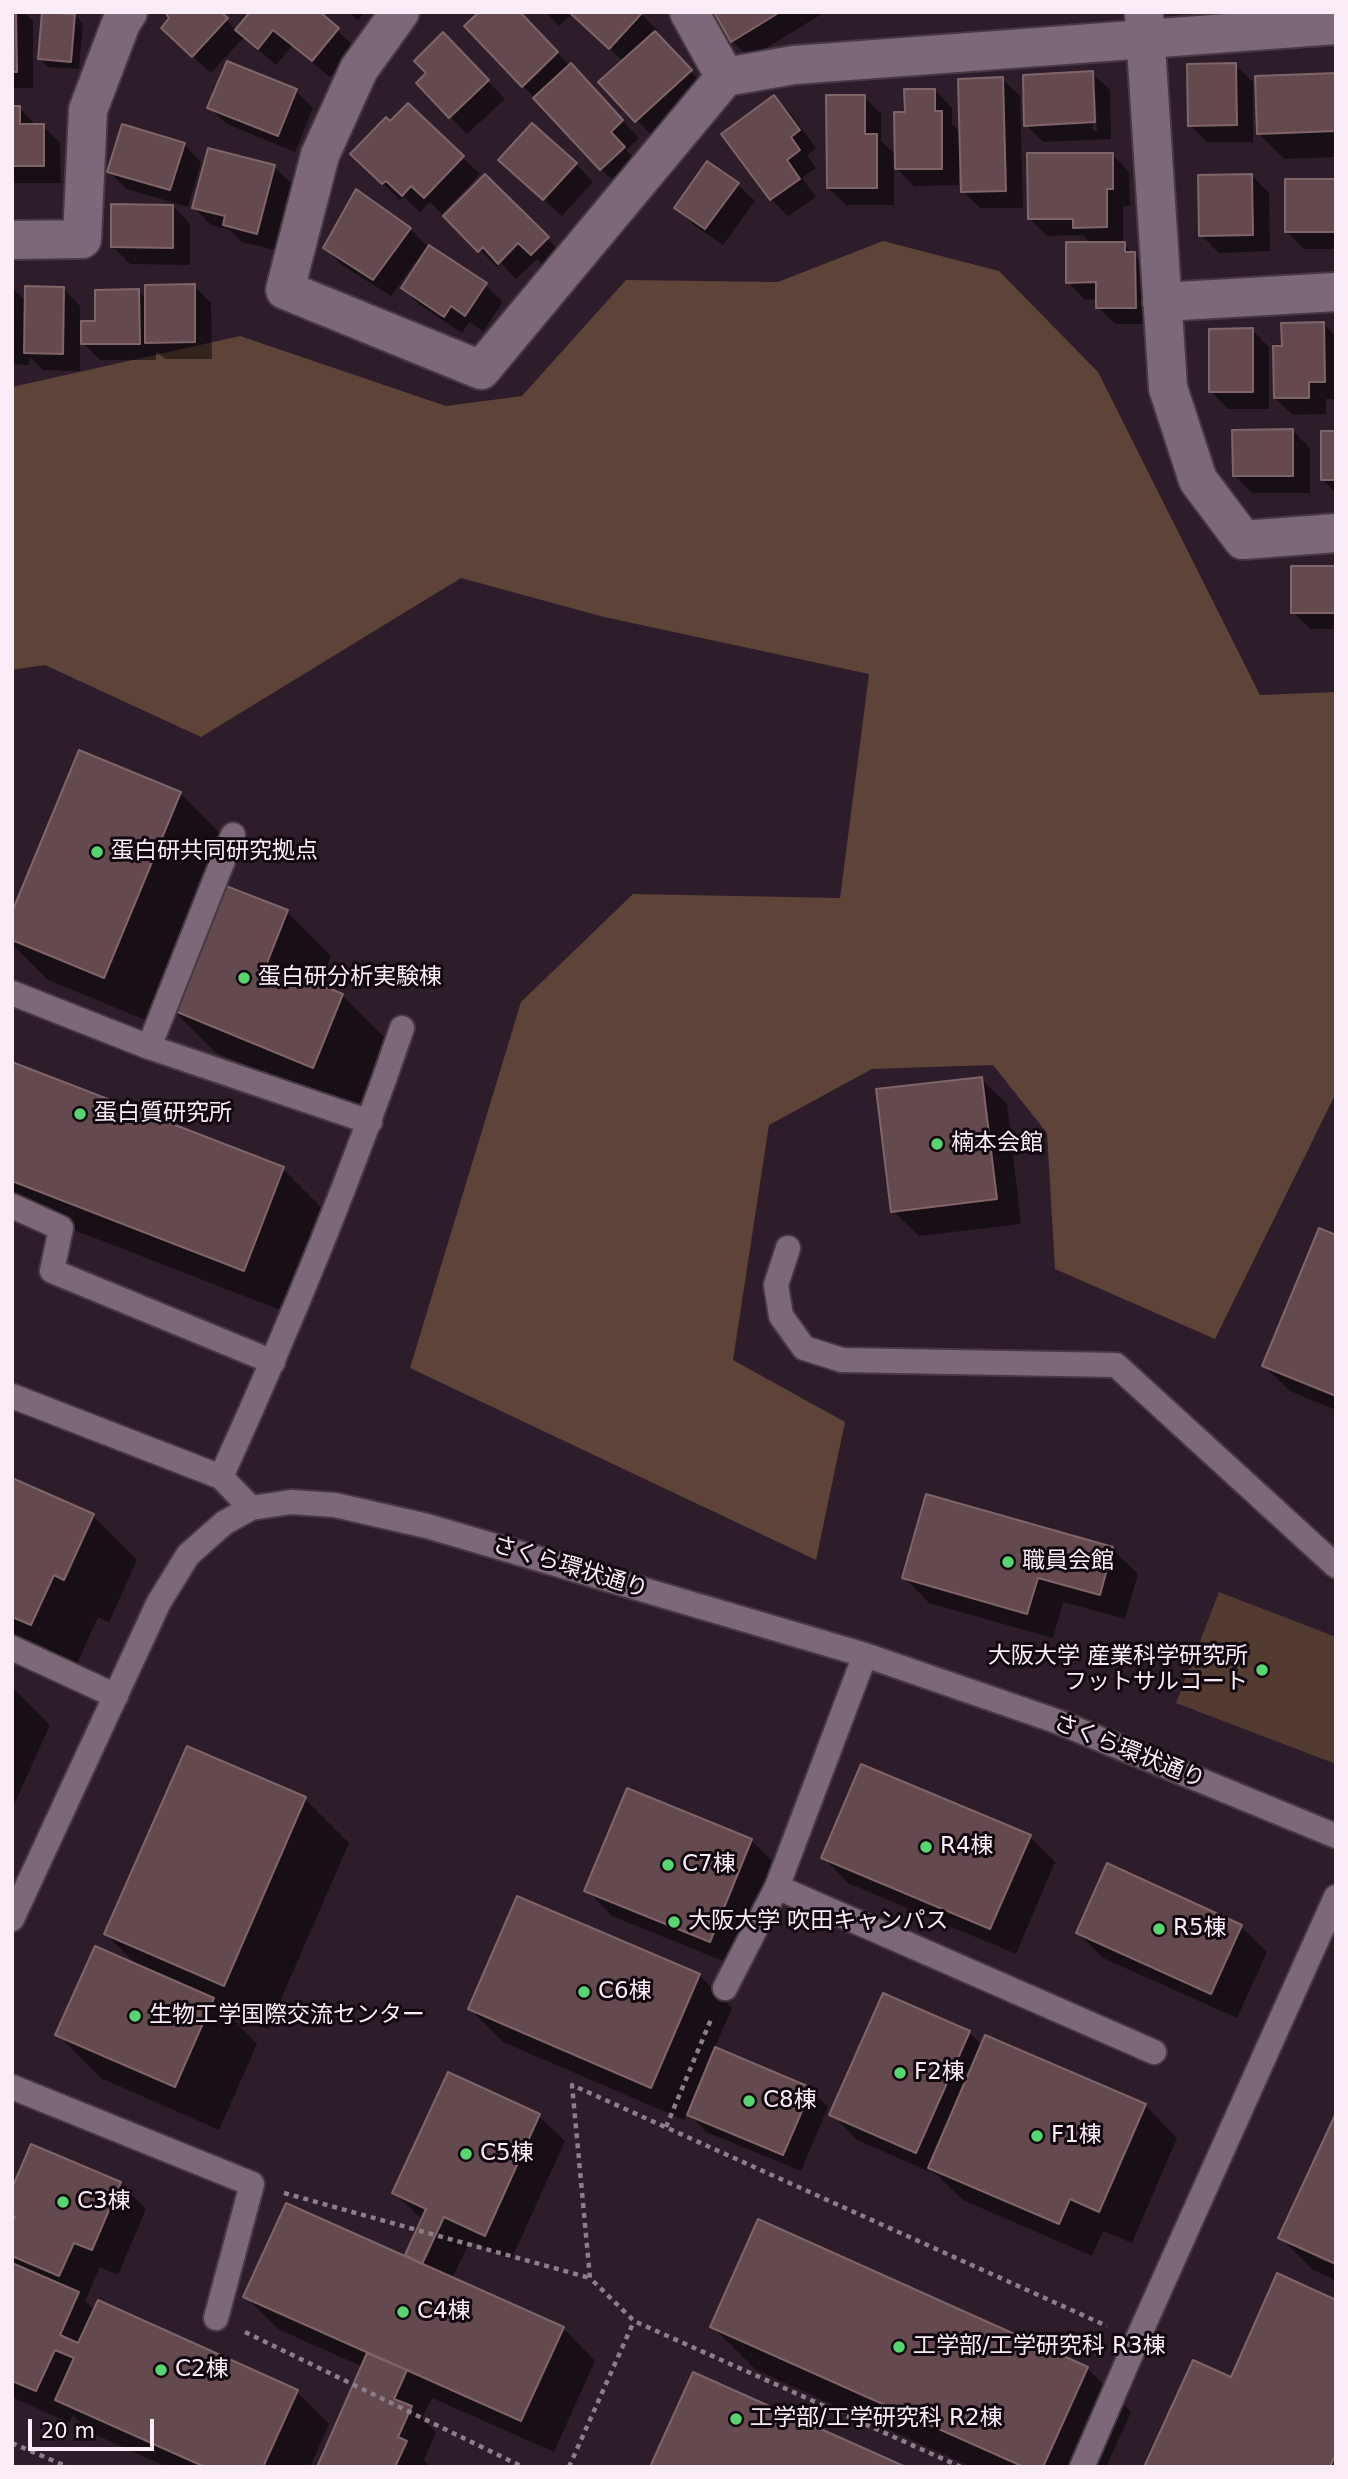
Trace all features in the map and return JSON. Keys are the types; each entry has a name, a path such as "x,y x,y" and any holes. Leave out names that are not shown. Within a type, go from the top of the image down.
{"street":[{"path":"12,240 82,239 88,110 121,23 128,12"},
{"path":"400,12 359,69 320,155 285,289 481,370 725,77 794,65 1144,25 1336,25"},
{"path":"689,12 725,77"},
{"path":"1144,25 1168,388 1198,480 1243,540 1336,533"},
{"path":"1162,302 1336,292"}],"lane":[{"path":"149,1047 233,835"},
{"path":"12,993 149,1047 370,1122"},
{"path":"221,1477 274,1362 370,1122 402,1028"},
{"path":"12,1206 61,1228 52,1271 274,1362"},
{"path":"788,1248 776,1285 781,1316 804,1348 842,1360 1115,1365 1336,1566"},
{"path":"12,1396 221,1477 251,1508"},
{"name":"さくら環状通り","path":"12,1919 159,1602 188,1555 224,1523 251,1508 291,1502 335,1505 427,1525 865,1656 1056,1721 1336,1836"},
{"path":"12,1648 116,1696"},
{"path":"725,1988 777,1887 865,1656"},
{"path":"777,1887 1154,2052"},
{"path":"1082,2467 1336,1897"},
{"path":"12,2087 252,2184 216,2318"}],"path":[{"path":"666,2127 725,1988"},
{"path":"590,2278 572,2085 1137,2340"},
{"path":"252,2184 590,2278 634,2321 961,2467"},
{"path":"216,2318 523,2467"},
{"path":"569,2467 634,2321"},
{"path":"12,2443 68,2467"}],"shaded area":[{"path":"883,241 999,271 1098,372 1260,695 1336,692 1336,1093 1215,1339 1055,1269 1047,1133 993,1065 872,1069 769,1125 733,1360 845,1422 816,1560 410,1368 521,1002 633,894 840,898 869,674 604,617 461,578 201,737 45,665 12,670 12,387 240,336 446,406 522,396 626,280 778,282"},
{"name":"大阪大学 産業科学研究所 フットサルコート","path":"1219,1592 1336,1637 1336,1764 1176,1703"}],"building":[{"path":"12,12 16,12 17,72 12,72"},
{"path":"42,12 75,14 71,62 38,59"},
{"path":"165,12 221,12 228,18 192,57 161,28 169,18"},
{"path":"250,12 320,12 339,28 312,61 273,30 258,49 235,30"},
{"path":"479,12 520,12 558,52 522,87 464,26"},
{"path":"569,12 641,12 642,13 609,49"},
{"path":"714,12 780,12 731,42"},
{"path":"655,31 692,70 635,122 598,82"},
{"path":"443,32 489,80 449,118 416,83 426,73 414,61"},
{"path":"227,61 297,89 278,136 207,108"},
{"path":"571,63 623,120 611,132 625,147 600,170 533,98"},
{"path":"1236,63 1237,125 1188,126 1187,64"},
{"path":"1093,71 1095,122 1024,126 1023,75"},
{"path":"1336,73 1336,131 1257,134 1255,76"},
{"path":"1003,77 1006,191 961,192 958,79"},
{"path":"904,89 935,89 935,111 942,111 942,169 895,169 894,112 905,112"},
{"path":"774,95 800,130 791,137 800,150 787,160 800,179 770,200 721,134"},
{"path":"826,95 865,95 865,134 877,134 877,188 827,188"},
{"path":"408,103 464,156 424,198 411,186 402,196 386,181 382,184 350,154 386,117 390,121"},
{"path":"12,106 20,106 20,124 44,124 44,166 12,166"},
{"path":"532,123 577,163 543,200 498,160"},
{"path":"122,124 185,143 170,190 107,172"},
{"path":"208,148 275,165 257,234 223,225 225,216 192,208"},
{"path":"1027,153 1113,153 1113,189 1107,189 1107,227 1073,228 1073,219 1028,219"},
{"path":"707,161 739,183 705,229 674,208"},
{"path":"485,174 549,237 531,255 518,243 498,264 483,247 478,252 443,216"},
{"path":"1252,174 1253,235 1199,236 1198,175"},
{"path":"1285,179 1336,179 1336,232 1285,232"},
{"path":"356,189 411,228 373,280 323,248"},
{"path":"111,204 173,205 173,248 111,247"},
{"path":"1066,242 1125,242 1125,252 1135,252 1136,308 1096,308 1096,282 1066,283"},
{"path":"429,245 487,283 465,316 451,306 444,317 401,288"},
{"path":"195,284 195,342 145,343 145,285"},
{"path":"25,286 64,287 63,354 24,353"},
{"path":"139,289 140,344 81,344 81,321 95,321 95,290"},
{"path":"1324,322 1325,382 1309,382 1309,398 1274,398 1273,346 1282,346 1281,323"},
{"path":"1253,328 1253,392 1209,392 1209,329"},
{"path":"1293,429 1293,476 1233,476 1232,430"},
{"path":"1321,431 1336,431 1336,480 1321,480"},
{"path":"1291,566 1336,566 1336,613 1291,613"},
{"name":"蛋白研共同研究拠点","path":"79,750 181,792 104,978 12,940 12,912"},
{"name":"蛋白研分析実験棟","path":"221,884 288,910 267,963 343,994 313,1068 170,1009"},
{"name":"蛋白質研究所","path":"12,1062 284,1167 244,1271 12,1181"},
{"name":"楠本会館","path":"982,1077 997,1199 891,1212 876,1089"},
{"path":"1319,1228 1336,1235 1336,1396 1262,1366"},
{"path":"12,1478 94,1514 64,1580 54,1575 31,1625 12,1617"},
{"name":"職員会館","path":"926,1494 1113,1547 1100,1595 1038,1578 1027,1614 902,1578"},
{"path":"187,1746 306,1797 224,1986 104,1934"},
{"name":"R4棟","path":"861,1764 1031,1835 990,1929 821,1858"},
{"name":"C7棟","path":"627,1788 752,1839 710,1942 584,1891"},
{"name":"R5棟","path":"1107,1863 1242,1925 1211,1994 1076,1933"},
{"name":"C6棟","path":"517,1896 700,1974 651,2088 468,2009"},
{"name":"生物工学国際交流センター","path":"95,1946 214,1998 175,2087 55,2035"},
{"name":"F2棟","path":"883,1993 970,2031 916,2153 829,2115"},
{"name":"F1棟","path":"985,2035 1146,2104 1099,2212 1070,2199 1059,2224 928,2168"},
{"name":"C8棟","path":"715,2047 812,2088 783,2155 687,2115"},
{"name":"C5棟","path":"448,2072 540,2114 485,2236 444,2217 422,2264 405,2255 426,2209 392,2193"},
{"path":"1336,2113 1336,2264 1278,2238"},
{"name":"C3棟","path":"31,2144 121,2182 92,2250 74,2243 59,2276 12,2256 12,2222 15,2217 12,2216 12,2188"},
{"name":"C4棟","path":"286,2203 564,2327 521,2421 243,2297"},
{"name":"工学部/工学研究科 R3棟","path":"758,2219 1088,2367 1043,2467 1024,2467 710,2327"},
{"name":"C2棟","path":"12,2263 79,2292 60,2335 78,2343 98,2300 298,2390 263,2467 205,2467 55,2400 74,2358 55,2350 36,2391 12,2381"},
{"path":"1277,2273 1336,2300 1336,2454 1330,2467 1144,2467 1193,2360 1231,2377"},
{"path":"367,2353 407,2370 394,2399 412,2406 398,2437 407,2441 395,2467 317,2467"},
{"name":"工学部/工学研究科 R2棟","path":"693,2372 906,2467 650,2467"}],"place":[{"name":"蛋白研共同研究拠点","path":"97,852"},
{"name":"蛋白研分析実験棟","path":"244,978"},
{"name":"蛋白質研究所","path":"80,1114"},
{"name":"楠本会館","path":"937,1144"},
{"name":"職員会館","path":"1008,1562"},
{"name":"大阪大学 産業科学研究所 フットサルコート","path":"1262,1670"},
{"name":"R4棟","path":"926,1847"},
{"name":"C7棟","path":"668,1865"},
{"name":"大阪大学 吹田キャンパス","path":"674,1922"},
{"name":"R5棟","path":"1159,1929"},
{"name":"C6棟","path":"584,1992"},
{"name":"生物工学国際交流センター","path":"135,2016"},
{"name":"F2棟","path":"900,2073"},
{"name":"C8棟","path":"749,2101"},
{"name":"F1棟","path":"1037,2136"},
{"name":"C5棟","path":"466,2154"},
{"name":"C3棟","path":"63,2202"},
{"name":"C4棟","path":"403,2312"},
{"name":"工学部/工学研究科 R3棟","path":"899,2347"},
{"name":"C2棟","path":"161,2370"},
{"name":"工学部/工学研究科 R2棟","path":"736,2419"}]}
